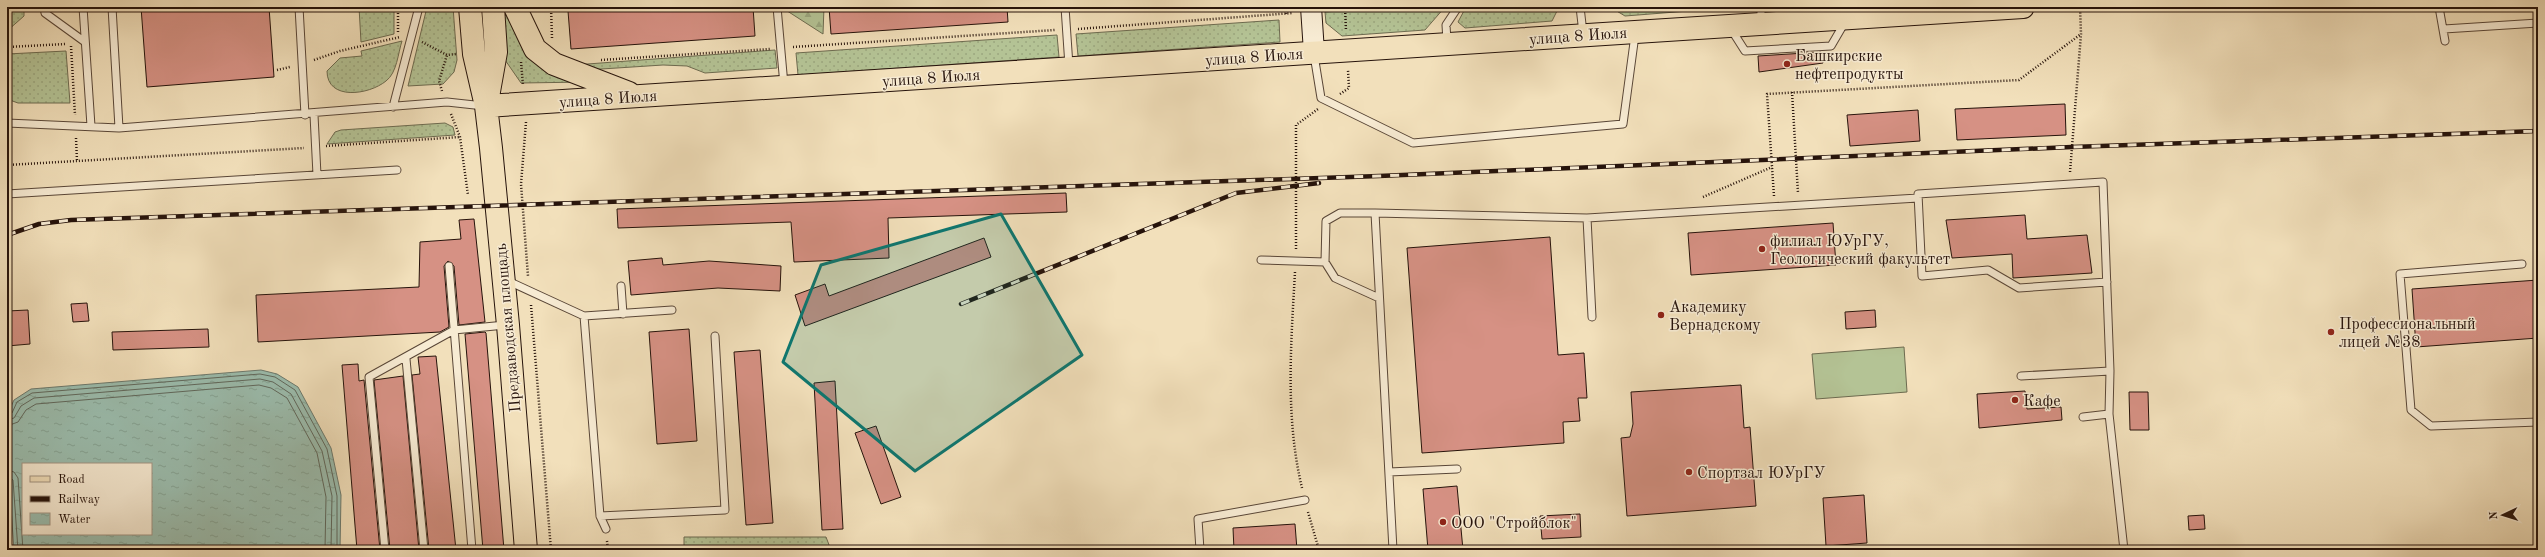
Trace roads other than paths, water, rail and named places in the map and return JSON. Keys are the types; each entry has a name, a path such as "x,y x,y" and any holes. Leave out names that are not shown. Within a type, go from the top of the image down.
{"main road":[{"name":"Предзаводская площадь","path":"470,7 474,54 486,106 504,280 526,550"},
{"name":"Предзаводская площадь","path":"486,106 496,52 493,7"},
{"path":"515,7 535,50 554,64 638,96"},
{"name":"улица 8 Июля","path":"486,106 1728,26 1761,15 1848,18 2023,7"}],"street":[{"path":"1311,8 1314,52"}],"lane":[{"path":"44,7 45,13 85,42"},
{"path":"83,7 91,126"},
{"path":"112,7 119,128"},
{"path":"300,7 305,115"},
{"path":"393,108 419,7"},
{"path":"777,7 784,87"},
{"path":"1065,7 1069,68"},
{"path":"1448,44 1446,25 1458,7"},
{"path":"1580,7 1583,35"},
{"path":"2439,7 2445,41"},
{"path":"1728,26 1745,51 1831,46 1848,18"},
{"path":"2444,29 2538,24"},
{"path":"1314,52 1320,98 1413,143 1623,124 1636,32"},
{"path":"7,123 119,128 305,115 447,102 486,106"},
{"path":"314,114 317,174"},
{"path":"7,194 397,170"},
{"path":"2106,282 2019,288 1988,270 1922,276 1918,194 2102,182 2110,371 2109,414 2124,550"},
{"path":"1379,298 1335,278 1325,262 1326,221 1340,212 1587,218 1918,198"},
{"path":"1375,213 1393,550"},
{"path":"1587,218 1592,317"},
{"path":"1261,260 1325,262"},
{"path":"2522,264 2400,274 2411,410 2431,426 2538,422"},
{"path":"449,266 472,550"},
{"path":"504,280 584,316 672,310"},
{"path":"621,286 623,314"},
{"path":"584,316 600,516 606,529"},
{"path":"384,550 369,378 454,330 508,325"},
{"path":"600,516 725,510 715,336"},
{"path":"406,358 424,550"},
{"path":"2021,376 2110,371"},
{"path":"2083,417 2109,414"},
{"path":"1389,472 1457,469"},
{"path":"1200,550 1198,519 1305,500"}],"water":[{"path":"261,370 277,374 298,387 331,448 341,495 340,550 14,550 7,452 7,415 14,400 31,389"}],"railway":[{"path":"7,235 39,224 71,220 1379,176 2072,147 2538,131"},
{"path":"961,304 1236,193 1319,183"}],"place":[{"name":"Башкирские нефтепродукты","path":"1787,64"},
{"name":"филиал ЮУрГУ, Геологический факультет","path":"1762,249"},
{"name":"Академику Вернадскому","path":"1661,315"},
{"name":"Профессиональный лицей №38","path":"2331,332"},
{"name":"Кафе","path":"2015,400"},
{"name":"Спортзал ЮУрГУ","path":"1689,472"},
{"name":"ООО \"Стройблок\"","path":"1443,522"}]}
